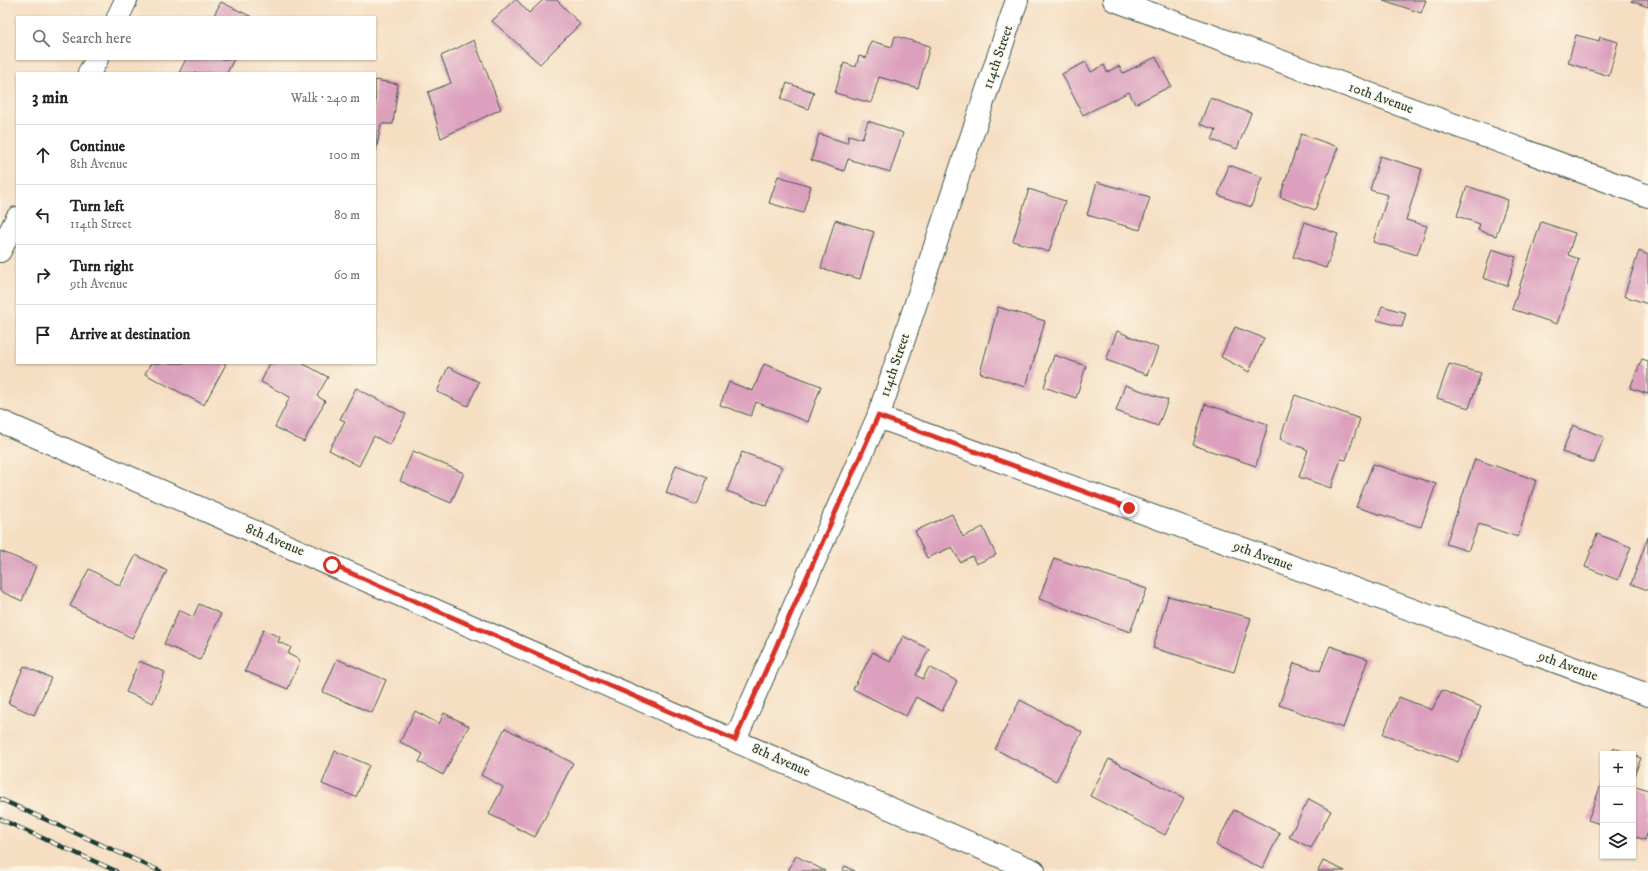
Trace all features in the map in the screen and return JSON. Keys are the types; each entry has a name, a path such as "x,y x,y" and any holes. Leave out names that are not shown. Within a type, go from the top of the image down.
{"street":[{"path":"118,16 126,0"},
{"name":"114th Street","path":"735,740 878,416 1017,0"},
{"name":"10th Avenue","path":"1114,0 1648,196"},
{"path":"90,72 96,60"},
{"path":"0,252 16,220"},
{"name":"9th Avenue","path":"878,416 1648,695"},
{"name":"8th Avenue","path":"0,421 1034,871"}],"building":[{"path":"514,0 517,0 529,13 543,0 557,0 580,24 540,64 492,21"},
{"path":"1383,0 1426,0 1421,13"},
{"path":"1648,0 1648,7 1631,1"},
{"path":"221,2 250,16 214,16"},
{"path":"1576,35 1599,41 1600,37 1618,42 1609,76 1568,63"},
{"path":"895,36 930,46 918,88 879,77 871,103 835,93 844,63 856,67 859,56 866,58 871,41 892,47"},
{"path":"474,40 501,109 441,138 428,92 451,83 441,56"},
{"path":"1156,57 1171,86 1135,104 1129,92 1083,115 1062,74 1086,62 1091,72 1104,65 1107,72 1119,66 1123,73"},
{"path":"186,60 234,60 228,72 180,72"},
{"path":"376,80 398,84 393,124 381,124 376,152"},
{"path":"787,83 814,92 808,109 781,99"},
{"path":"1210,98 1251,113 1237,149 1212,140 1216,130 1200,124"},
{"path":"868,121 903,133 890,172 848,159 844,171 811,160 819,134 847,143 849,135 862,139"},
{"path":"1301,134 1338,147 1315,210 1280,197"},
{"path":"1380,156 1422,169 1406,220 1427,226 1417,255 1373,242 1388,195 1370,190"},
{"path":"1229,165 1262,177 1251,207 1218,195"},
{"path":"778,176 811,186 803,213 769,203"},
{"path":"1097,182 1150,197 1140,230 1087,215"},
{"path":"1467,186 1508,200 1496,236 1478,230 1480,224 1457,216"},
{"path":"1029,189 1065,201 1049,252 1013,241"},
{"path":"835,220 874,232 860,279 821,268"},
{"path":"1305,222 1338,234 1326,268 1293,257"},
{"path":"1541,222 1575,233 1568,255 1579,259 1557,324 1512,309"},
{"path":"1492,249 1516,257 1507,286 1483,278"},
{"path":"1639,251 1648,255 1648,304 1624,296"},
{"path":"1382,306 1406,313 1402,327 1377,320"},
{"path":"998,307 1045,321 1026,387 980,373"},
{"path":"1235,327 1264,338 1249,372 1221,357"},
{"path":"1117,331 1158,348 1147,375 1106,360"},
{"path":"1054,355 1086,366 1076,398 1044,387"},
{"path":"1642,359 1648,361 1648,394 1630,388"},
{"path":"150,364 226,364 204,405 145,374"},
{"path":"270,364 304,364 328,377 317,396 325,401 304,442 275,427 290,397 261,382"},
{"path":"764,364 821,386 808,422 756,402 751,416 720,405 729,382 753,391"},
{"path":"1449,364 1481,373 1469,408 1437,398"},
{"path":"448,367 479,382 468,406 437,392"},
{"path":"1125,385 1168,400 1158,426 1116,411"},
{"path":"356,388 406,414 390,445 374,436 359,466 329,450 345,421 340,419"},
{"path":"1295,395 1360,419 1346,460 1341,459 1331,488 1299,477 1308,450 1280,439"},
{"path":"1205,404 1268,424 1256,466 1193,445"},
{"path":"1573,425 1604,437 1594,463 1562,452"},
{"path":"413,451 464,473 451,503 400,481"},
{"path":"742,452 782,467 767,506 727,491"},
{"path":"1475,459 1536,480 1518,537 1479,524 1468,551 1446,544"},
{"path":"1373,464 1436,484 1421,527 1356,507"},
{"path":"676,465 708,477 697,505 666,493"},
{"path":"952,514 963,537 983,527 996,555 976,564 972,556 960,562 952,547 927,558 915,531"},
{"path":"1597,534 1631,547 1618,580 1585,567"},
{"path":"1648,537 1648,590 1631,584"},
{"path":"0,551 36,566 22,601 0,591"},
{"path":"136,555 167,571 132,638 70,606 89,569 120,586"},
{"path":"1054,558 1147,589 1130,632 1039,599"},
{"path":"1168,596 1251,618 1234,672 1153,648"},
{"path":"199,604 221,614 200,660 164,644 179,610 193,617"},
{"path":"263,630 280,637 278,642 291,647 288,654 300,660 288,689 245,671"},
{"path":"903,636 929,649 916,675 923,679 929,667 957,681 942,711 916,697 906,716 853,689 873,652 890,662"},
{"path":"1330,646 1368,659 1343,728 1279,705 1294,663 1320,671"},
{"path":"337,659 386,680 372,713 323,692"},
{"path":"139,661 165,672 153,703 126,692"},
{"path":"24,666 51,678 34,715 8,703"},
{"path":"1442,690 1481,707 1458,762 1383,734 1399,697 1432,710"},
{"path":"1020,700 1082,732 1056,781 995,749"},
{"path":"415,711 439,724 444,713 469,726 443,775 419,762 423,754 400,742"},
{"path":"505,728 573,763 535,837 489,814 503,787 481,775"},
{"path":"1614,748 1622,751 1613,751"},
{"path":"335,751 369,765 356,797 322,784"},
{"path":"1636,756 1641,758 1636,771"},
{"path":"1109,759 1184,798 1165,835 1090,796"},
{"path":"1636,786 1648,790 1648,831 1645,840 1636,837"},
{"path":"1600,787 1600,824 1588,820"},
{"path":"1309,799 1331,811 1311,848 1289,837"},
{"path":"1234,810 1280,833 1262,869 1216,845"},
{"path":"796,856 825,871 788,871"},
{"path":"1323,861 1345,871 1318,871"},
{"path":"845,866 855,871 842,871"}],"railway":[{"path":"0,799 160,871"},
{"path":"0,819 116,871"}],"route":[{"path":"332,565 735,740 878,416 1129,508"}]}
